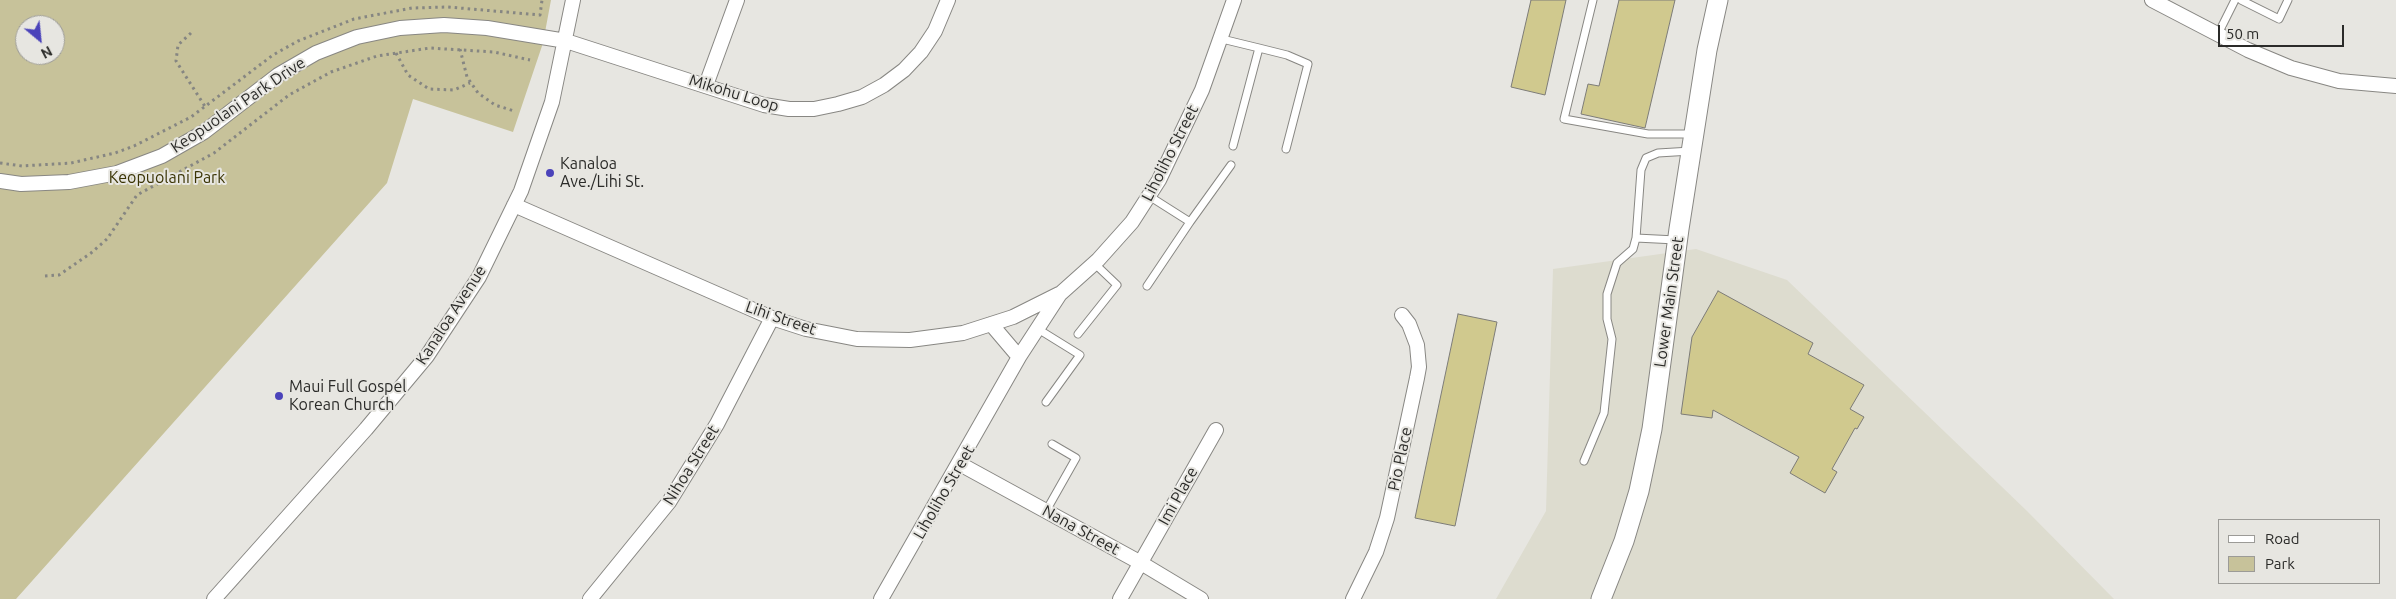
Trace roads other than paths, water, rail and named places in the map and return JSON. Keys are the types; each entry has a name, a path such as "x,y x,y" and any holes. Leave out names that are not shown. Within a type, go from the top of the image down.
{"street":[{"name":"Kanaloa Avenue","path":"214,599 366,429 427,356 479,277 514,205 552,102 573,0"},
{"path":"706,85 737,0"},
{"name":"Mikohu Loop","path":"566,41 764,105 789,109 822,107 862,97 884,85 904,70 921,52 935,31 948,0"},
{"name":"Liholiho Street","path":"881,599 960,464 1019,357 1060,294 1095,264 1132,222 1160,180 1202,90 1222,39 1234,0"},
{"name":"Lower Main Street","path":"1601,599 1624,541 1652,429 1677,240 1692,143 1718,0"},
{"path":"2152,0 2256,53 2319,77 2357,83 2396,86"},
{"name":"Keopuolani Park Drive","path":"0,181 21,184 69,182 117,173 162,156 216,123 278,75 316,53 357,37 400,28 444,25 487,28 566,41"},
{"name":"Lihi Street","path":"514,205 772,318 806,329 857,339 910,340 962,333 1013,317 1060,294"},
{"name":"Pio Place","path":"1353,599 1376,552 1387,518 1417,378 1419,361 1417,345 1409,324 1402,316"},
{"name":"Nihoa Street","path":"590,599 669,502 717,424 772,318"},
{"path":"991,324 1019,357"},
{"name":"Imi Place","path":"1120,599 1216,430"},
{"name":"Nana Street","path":"960,464 1141,563 1202,599"}],"lane":[{"path":"1593,0 1564,119 1692,143"},
{"path":"2218,34 2235,0"},
{"path":"2241,0 2278,19 2288,0"},
{"path":"1222,39 1287,55 1308,64 1286,149"},
{"path":"1233,146 1258,48"},
{"path":"1584,461 1604,413 1612,339 1607,319 1607,294 1617,263 1633,249 1636,238 1641,170 1646,158 1692,143"},
{"path":"1147,286 1231,165"},
{"path":"1149,196 1190,222"},
{"path":"1636,238 1677,240"},
{"path":"1078,334 1117,285 1095,264"},
{"path":"1038,329 1080,355 1046,402"},
{"path":"1046,511 1076,458 1052,444"}],"place":[{"name":"Kanaloa Ave./Lihi St.","path":"550,173"},
{"name":"Maui Full Gospel Korean Church","path":"279,396"}],"park label":[{"name":"Keopuolani Park","path":"167,178"}]}
